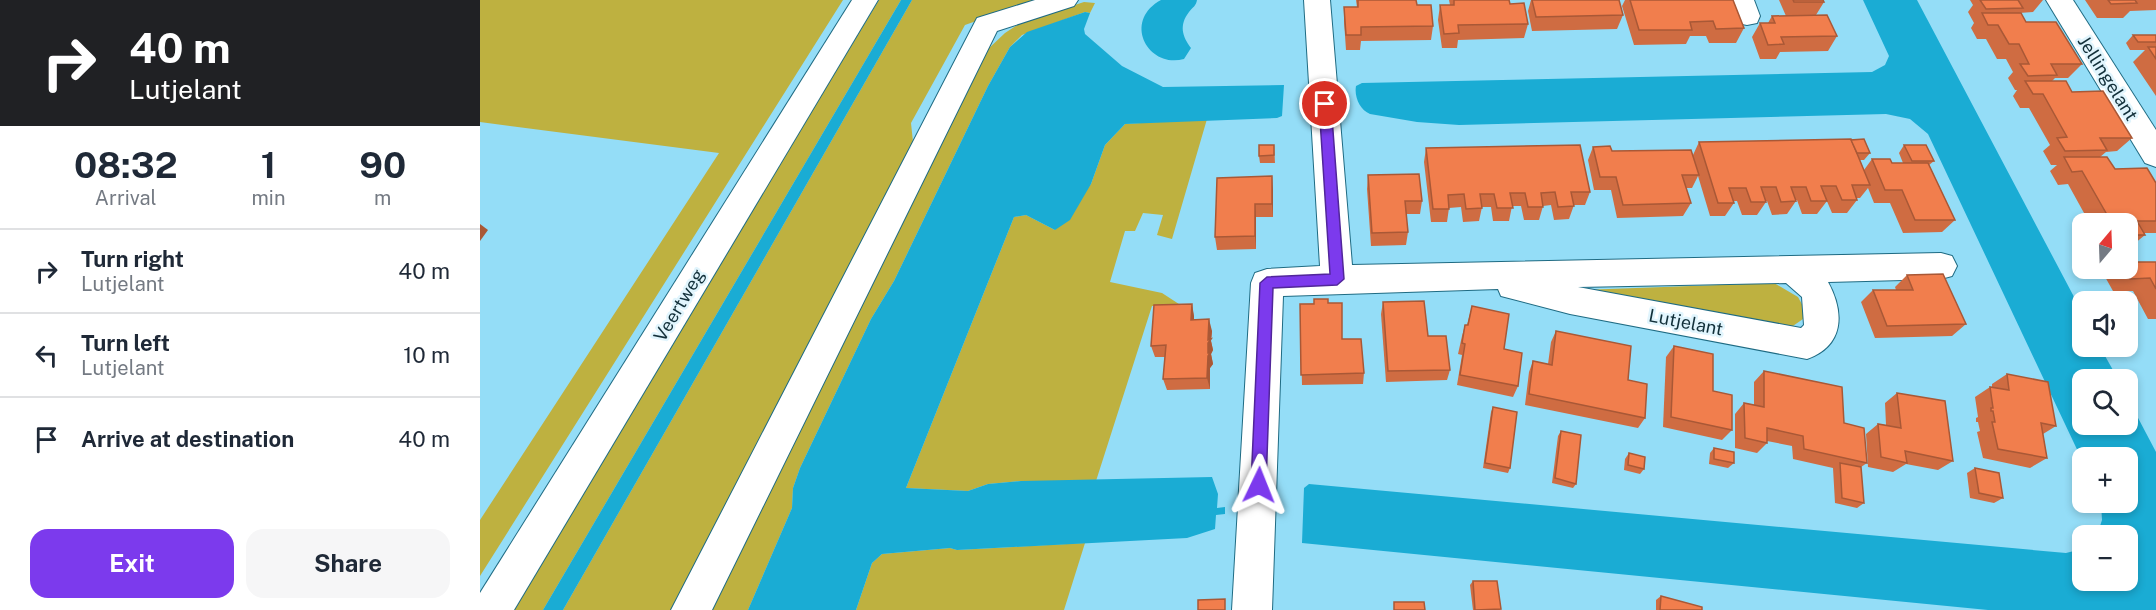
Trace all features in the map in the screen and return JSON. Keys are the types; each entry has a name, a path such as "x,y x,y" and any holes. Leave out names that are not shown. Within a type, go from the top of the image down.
{"street":[{"name":"Veertweg","path":"492,610 865,0"},
{"path":"691,610 987,25 1065,0"},
{"path":"1317,0 1337,279"},
{"name":"Jellingelant","path":"2059,0 2156,155"},
{"name":"Lutjelant","path":"1252,610 1267,283 1337,279 1941,266"},
{"name":"Lutjelant","path":"1470,276 1570,300 1807,344 1821,331 1822,306 1814,285 1789,268"}],"shaded area":[{"path":"480,0 843,0 480,576 480,520 719,153 480,122"},
{"path":"879,0 901,0 543,610 509,610"},
{"path":"912,0 1035,0 965,25 911,123 913,142 671,610 563,610"},
{"path":"1084,2 1095,3 1090,13 1085,12 1022,35 1010,47 988,86 894,281 871,319 800,468 793,488 792,508 748,610 709,610 986,51 1005,33 1022,22"},
{"path":"1207,119 1172,239 1157,235 1163,215 1143,213 1135,231 1125,231 1110,282 1162,293 1182,306 1152,306 1096,481 1021,481 988,484 968,491 906,488 1014,217 1026,215 1055,230 1091,184 1105,145 1125,124"},
{"path":"1774,283 1798,297 1804,308 1803,319 1790,328 1581,290"},
{"path":"1085,543 1064,610 856,610 872,563 882,554 950,548 957,550"}],"water":[{"path":"901,0 912,0 563,610 543,610"},
{"path":"1161,0 1197,0 1184,21 1185,39 1191,48 1184,59 1171,60 1160,57 1144,41 1143,19 1149,9"},
{"path":"1863,0 1917,0 2072,293 2072,357 2106,357 2112,369 2072,369 2072,435 2138,435 2138,418 2156,452 2156,610 1988,610 1302,543 1304,488 1309,484 2066,553 2072,552 2072,591 2138,591 2138,525 2100,525 2102,513 2138,513 2138,447 2076,447 1928,134 1910,119 1886,114 1459,125 1417,122 1370,114 1361,106 1356,94 1356,86 1362,83 1872,72 1885,65 1889,56"},
{"path":"1085,12 1090,13 1084,29 1085,34 1122,66 1163,87 1284,85 1282,116 1125,124 1105,145 1091,184 1070,220 1055,230 1026,215 1014,217 906,488 968,491 988,484 1021,481 1212,477 1218,494 1217,508 1225,507 1225,514 1216,515 1215,529 1187,538 957,550 950,548 882,554 872,563 856,610 748,610 792,508 793,488 800,468 871,319 894,281 988,86 1010,47 1027,32"}],"building":[{"path":"1358,0 1416,0 1417,5 1431,5 1433,26 1361,27 1361,35 1346,35 1344,7 1358,7"},
{"path":"1454,0 1509,0 1510,4 1524,3 1528,24 1458,25 1459,33 1444,34 1440,5 1454,5"},
{"path":"1532,0 1619,0 1623,15 1536,17"},
{"path":"1630,0 1733,0 1744,28 1716,29 1713,21 1690,22 1692,30 1639,30"},
{"path":"1793,0 1823,0 1824,2 1794,2"},
{"path":"1980,0 2018,0 2023,8 1986,9"},
{"path":"2108,0 2135,0 2137,3 2111,4"},
{"path":"1982,13 2021,13 2026,22 2056,22 2082,64 2051,64 2057,75 2028,76 2020,64 2029,64 2019,44 2009,44 1998,25 1988,25"},
{"path":"1827,15 1837,36 1781,37 1784,44 1768,45 1760,23 1775,23 1772,16"},
{"path":"2133,35 2156,35 2156,42 2138,42"},
{"path":"2148,47 2156,47 2156,59"},
{"path":"2025,81 2066,81 2072,92 2103,91 2132,138 2100,138 2107,150 2065,151 2057,138 2067,137 2043,94 2033,94"},
{"path":"1851,139 1870,185 1852,185 1857,200 1842,200 1836,186 1821,186 1827,201 1811,201 1806,187 1791,187 1796,201 1781,202 1776,187 1761,187 1766,202 1751,202 1746,188 1729,188 1734,203 1718,203 1699,142"},
{"path":"1864,139 1870,153 1857,153 1851,140"},
{"path":"1259,145 1274,145 1274,155 1259,156"},
{"path":"1580,145 1590,192 1571,192 1574,206 1558,207 1555,192 1541,193 1543,207 1528,207 1525,193 1510,193 1513,208 1497,208 1494,194 1480,194 1482,208 1466,209 1464,194 1448,195 1449,209 1433,209 1426,148"},
{"path":"1904,145 1926,145 1934,161 1912,161"},
{"path":"1610,146 1612,151 1691,150 1699,175 1682,175 1691,203 1623,205 1616,177 1600,177 1593,147"},
{"path":"2064,157 2107,157 2115,169 2147,168 2156,183 2156,221 2138,221 2138,213 2106,213 2082,171 2072,172"},
{"path":"1872,159 1890,159 1892,163 1928,163 1955,220 1915,220 1902,190 1885,190"},
{"path":"1419,174 1422,201 1405,201 1408,232 1372,233 1368,175"},
{"path":"1272,176 1272,204 1255,204 1255,236 1215,237 1217,178"},
{"path":"2138,223 2145,235 2138,235"},
{"path":"2138,262 2156,262 2156,289 2150,278 2138,279"},
{"path":"1943,274 1966,324 1887,326 1873,290 1913,290 1907,275"},
{"path":"1314,299 1328,299 1328,303 1342,303 1342,339 1361,339 1364,373 1301,375 1300,304 1314,304"},
{"path":"1424,301 1428,336 1446,336 1450,370 1388,371 1383,302"},
{"path":"1192,304 1191,320 1209,319 1208,340 1211,339 1208,343 1208,353 1210,353 1207,378 1163,379 1166,345 1151,346 1154,305"},
{"path":"1472,306 1509,314 1504,349 1522,353 1518,386 1460,375 1465,344 1462,343 1465,325 1468,325"},
{"path":"1556,331 1631,346 1628,380 1647,384 1645,418 1529,394 1533,361 1552,365"},
{"path":"1674,346 1713,354 1713,391 1732,395 1732,430 1671,417"},
{"path":"1764,371 1842,387 1844,423 1864,428 1867,463 1804,449 1803,436 1767,428 1767,443 1745,438 1744,403 1764,407"},
{"path":"2007,374 2048,382 2056,426 2041,423 2047,458 1998,449 1992,422 1995,422 1993,411 1991,411 1993,408 1990,387 2009,390"},
{"path":"1897,393 1945,401 1953,461 1905,451 1907,463 1881,457 1878,424 1901,428"},
{"path":"1493,407 1517,412 1510,468 1485,463"},
{"path":"1561,431 1581,435 1576,484 1555,478"},
{"path":"1714,448 1734,452 1734,463 1714,459"},
{"path":"1629,453 1645,457 1644,469 1628,465"},
{"path":"1840,463 1861,467 1864,503 1842,498"},
{"path":"1975,468 1999,473 2003,498 1979,493"},
{"path":"1473,581 1497,581 1501,609 1475,610"},
{"path":"1661,596 1702,607 1702,610 1660,610"},
{"path":"1225,599 1225,610 1198,610 1198,600"},
{"path":"1394,602 1424,602 1425,610 1394,610"}],"route":[{"path":"1259,485 1267,283 1337,279 1325,104"}]}
